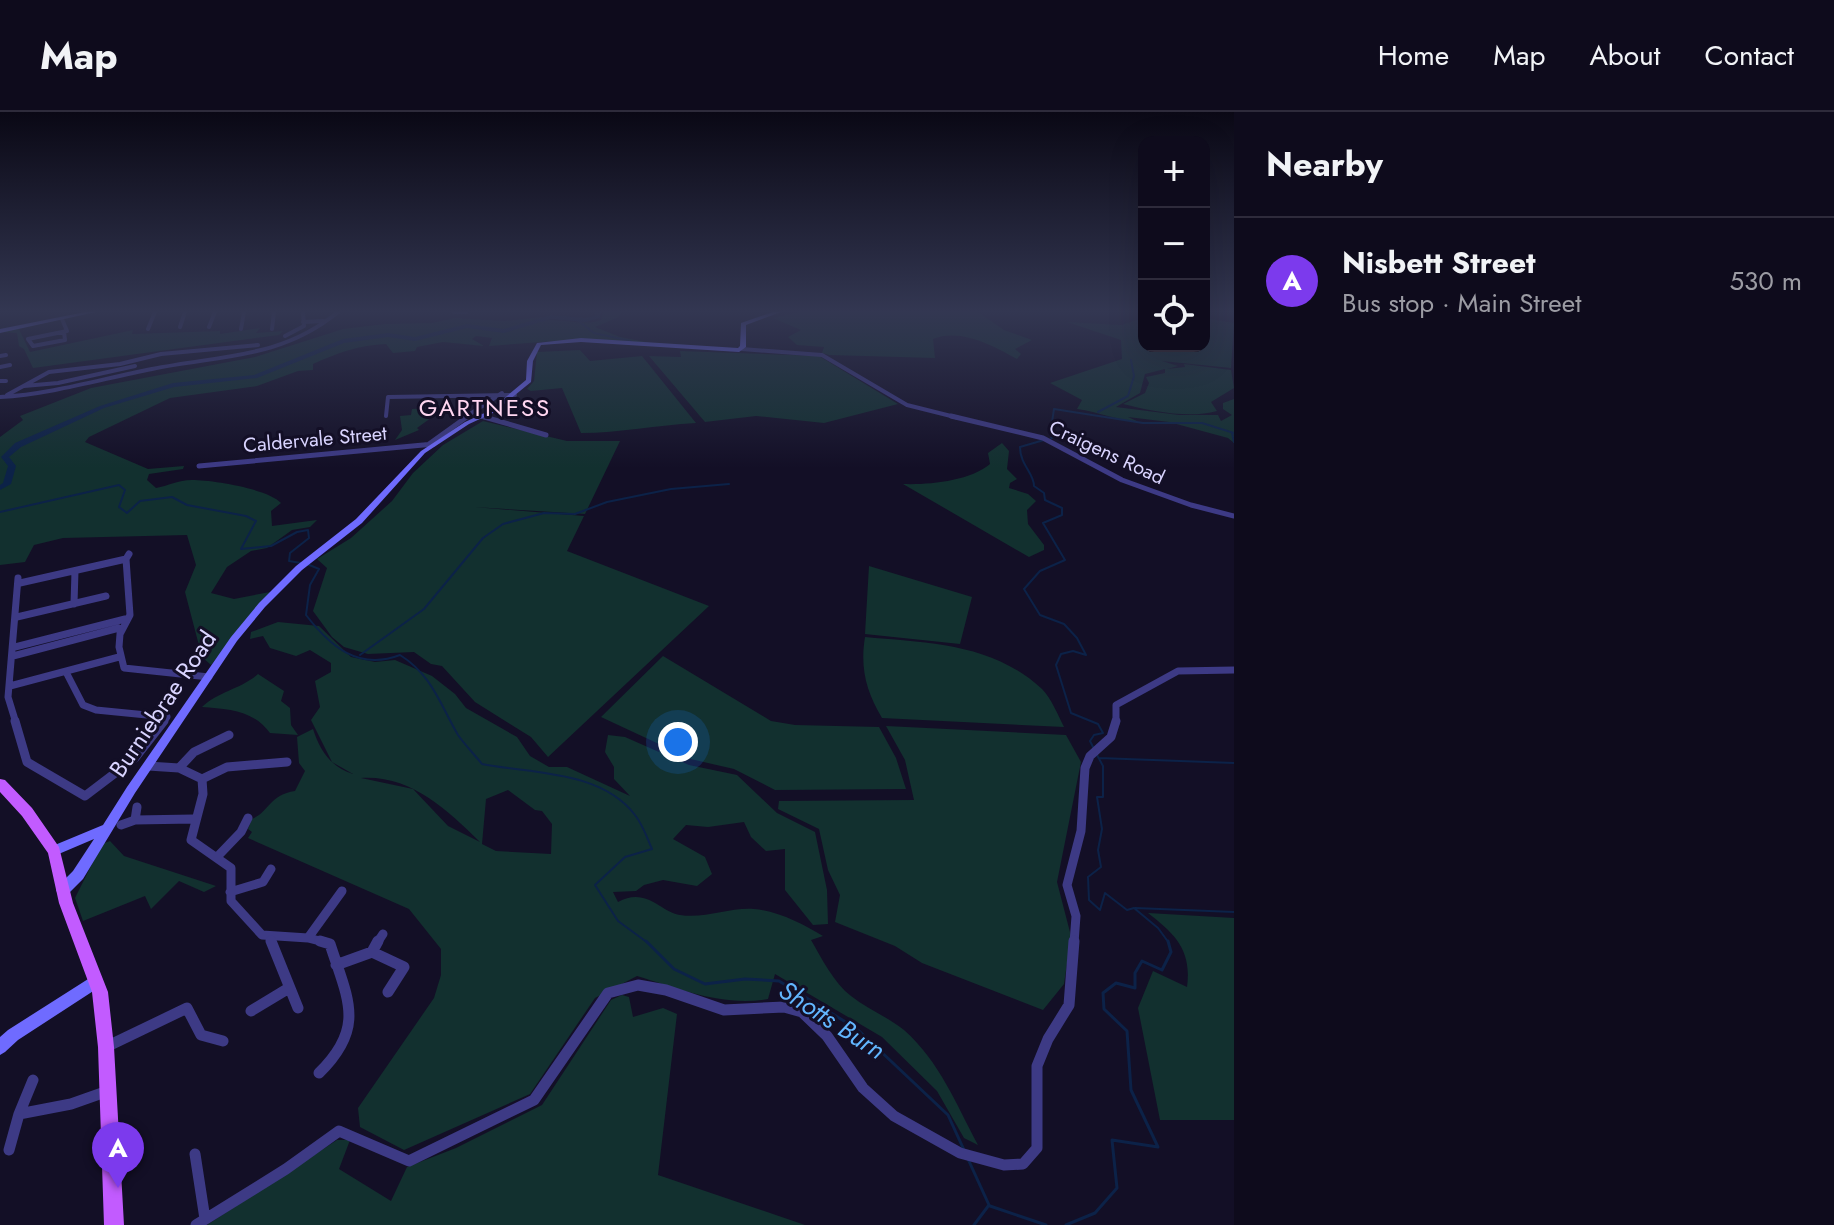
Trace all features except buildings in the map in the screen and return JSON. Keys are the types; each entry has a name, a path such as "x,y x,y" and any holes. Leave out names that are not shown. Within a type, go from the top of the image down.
{"main road":[{"path":"0,784 34,820 54,851 63,890 103,1006 114,1225"}],"street":[{"path":"3,396 42,374 115,364"},
{"path":"3,396 54,391 180,364"},
{"path":"386,416 388,397 518,392 529,381 530,364"},
{"name":"Craigens Road","path":"835,364 907,405 1043,438 1122,480 1191,505 1234,516"},
{"path":"0,367 10,365"},
{"path":"107,371 110,365"},
{"path":"22,386 58,383 135,366"},
{"name":"Burniebrae Road","path":"63,890 87,860 252,616 299,568 359,521 432,444 518,392"},
{"path":"432,444 502,393"},
{"path":"481,416 546,435"},
{"name":"Caldervale Street","path":"199,466 432,444"},
{"path":"14,651 119,628 128,618 128,556 75,571 19,581 8,697 27,762 85,796 135,758 167,717 96,710 83,705 66,672"},
{"path":"74,604 75,571"},
{"path":"17,617 106,596"},
{"path":"14,651 128,618"},
{"path":"119,628 119,657 124,668 137,672 209,677"},
{"path":"10,686 119,657"},
{"path":"195,1154 200,1222 339,1131 409,1161 534,1100 608,993 639,983 723,1010 788,1007 802,1012 813,1020 865,1090 889,1111 961,1153 983,1162 1007,1167 1023,1164 1037,1148 1037,1066 1048,1039 1069,1005 1076,916 1067,885 1081,831 1085,768 1090,756 1116,728 1116,705 1126,697 1178,671 1234,670"},
{"path":"179,768 194,752 229,735"},
{"path":"202,779 227,767 268,768 287,762"},
{"path":"148,766 179,768 202,779 205,789 193,819 191,840 231,868 231,901 262,935 308,938 330,944 344,990 349,1035 340,1051 319,1073"},
{"path":"135,820 137,807"},
{"path":"217,857 246,832 248,818"},
{"path":"121,825 135,820 193,819"},
{"path":"54,851 91,837 107,827"},
{"path":"74,843 87,848 87,860"},
{"path":"230,892 263,882 271,869"},
{"path":"308,938 342,891"},
{"path":"336,965 372,952 383,934"},
{"path":"269,936 298,1008"},
{"path":"372,952 404,967 388,992"},
{"path":"0,1047 13,1035 96,981"},
{"path":"251,1011 289,988"},
{"path":"106,1047 187,1008 201,1035 223,1041"},
{"path":"9,1150 33,1080"},
{"path":"19,1114 71,1104 108,1091"}],"green space":[{"path":"31,364 63,364 33,368"},
{"path":"218,364 313,364 313,370 298,371 257,386 170,398 89,437 85,442 148,469 184,466 183,469 149,474 147,480 156,488 192,480 240,486 281,503 271,511 272,526 317,520 310,527 292,530 267,548 251,551 227,567 211,593 234,599 270,592 211,665 202,657 185,592 196,565 187,535 63,538 34,545 25,562 0,565 0,437 23,420 20,416 91,388"},
{"path":"536,364 648,364 696,423 581,433 562,388 527,389 534,381"},
{"path":"656,364 832,364 898,404 824,423 756,416 705,422"},
{"path":"1107,364 1178,366 1167,369 1185,367 1184,364 1231,370 1234,388 1211,402 1217,411 1170,413 1123,404 1145,393 1149,383 1146,377 1165,373 1165,369 1145,374 1140,393 1116,407 1179,415 1218,415 1221,421 1232,415 1223,409 1223,403 1234,399 1234,443 1228,438 1169,422 1128,417 1139,422 1131,421 1077,409 1082,400 1050,383"},
{"path":"1191,364 1231,364 1231,368"},
{"path":"446,407 417,428 419,430 395,440 402,430 400,416 411,415 412,409"},
{"path":"483,421 567,441 620,441 585,514 474,507 584,516 567,551 709,606 548,757 531,737 475,702 442,666 431,664 414,652 368,654 344,647 332,637 313,611 327,568 317,559 351,538 392,501 413,473 443,445"},
{"path":"1002,443 1009,451 1007,469 1017,479 1010,483 1009,488 1028,494 1036,501 1027,510 1028,524 1044,545 1044,550 1029,557 903,484 937,483 982,470 990,464 988,453"},
{"path":"869,566 972,597 960,644 865,634"},
{"path":"278,622 319,626 351,657 375,662 395,660 432,676 455,694 466,708 517,737 530,756 549,767 567,767 630,796 614,779 614,767 605,752 608,735 625,737 659,752 661,745 601,717 663,656 771,721 795,725 879,727 896,758 906,789 775,790 734,769 660,752 689,765 737,775 777,813 815,832 827,890 828,924 813,925 785,890 785,849 766,851 751,837 744,822 708,827 686,825 673,839 705,857 712,874 697,886 663,880 644,885 636,891 613,892 618,902 637,897 680,915 763,910 790,919 823,936 811,940 834,978 851,996 898,1025 917,1042 946,1084 978,1145 964,1138 937,1091 882,1037 775,974 768,999 751,1001 718,999 637,976 595,998 530,1094 404,1150 360,1127 358,1108 434,998 441,975 441,949 409,909 248,838 252,832 248,829 252,819 280,796 295,791 305,771 299,763 297,737 313,729 332,762 311,720 320,707 315,681 331,672 331,663 310,650 296,656 270,648 263,636 250,639 251,632","holes":["361,778 396,782 412,788 441,806 480,842 448,826 413,789","508,790 535,810 542,811 552,824 551,854 496,851 482,844 486,799"]},
{"path":"865,637 959,648 1002,662 1042,689 1064,727 882,718 866,679 863,659"},
{"path":"258,674 284,691 281,701 290,708 291,725 298,735 270,733 248,715 202,707"},
{"path":"886,726 1066,735 1081,762 1057,882 1071,936 1064,984 1043,1010 922,963 895,946 835,922 840,895 828,870 819,829 778,809 779,801 914,800 905,760"},
{"path":"110,841 124,856 216,886 204,892 179,881 151,909 145,896 83,921 75,898 102,844"},
{"path":"1148,913 1234,918 1234,1120 1160,1120 1138,1008 1153,971 1187,987 1188,974 1180,944"},
{"path":"622,995 629,997 633,1017 663,1008 677,1014 658,1175 805,1225 207,1225 337,1140 350,1140 339,1169 391,1201 407,1167 456,1148 542,1105 611,1000"}],"waterway":[{"path":"0,488 7,484 12,466 5,457 18,445 102,407 173,385 255,377 287,364"},
{"path":"1098,412 1128,396 1134,376 1132,364"},
{"path":"1051,438 1058,436 1051,429 1054,409 1143,423 1202,423 1234,433"},
{"path":"1232,433 1234,442"},
{"path":"1044,440 1020,447 1021,453 1034,486 1044,493 1045,500 1062,508 1062,515 1043,523 1065,560 1040,571 1024,589 1040,615 1064,624 1077,638 1086,655 1073,651 1061,654 1056,665 1071,713 1098,724 1103,733 1094,735 1090,741 1094,749"},
{"path":"360,655 424,609 483,538 503,524 544,513 575,514 607,502 671,489 729,484"},
{"name":"Shotts Burn","path":"0,512 119,485 125,490 119,507 127,513 140,501 172,497 187,505 246,516 256,521 241,549 271,546 297,532 308,530 309,538 290,553 289,561 301,563"},
{"name":"Shotts Burn","path":"307,564 319,569 310,585 306,615 315,626 335,645 358,658 371,660 400,655 411,663 428,681 458,735 482,764 585,782 621,800 635,815 652,849 625,857 595,885 618,921 648,943"},
{"path":"1097,755 1103,766 1103,797 1097,797 1102,829 1098,850 1101,867 1088,877 1089,900 1100,910 1105,893 1127,910 1134,908 1158,928 1168,942"},
{"path":"1099,758 1234,763"},
{"path":"1135,908 1234,912"},
{"path":"1066,1225 1095,1213 1117,1188 1112,1140 1158,1147 1131,1090 1127,1031 1104,1009 1103,993 1116,983 1135,988 1135,973 1142,961 1162,970 1171,952 1168,942"},
{"name":"Shotts Burn","path":"648,943 674,969 705,984 745,979 779,981 857,1029 948,1115 964,1150"},
{"name":"Shotts Burn","path":"968,1159 989,1205 974,1225"},
{"path":"990,1206 1046,1225"}],"place":[{"name":"Nisbett Street","path":"118,1188"}],"district":[{"name":"GARTNESS","path":"485,408"}]}
